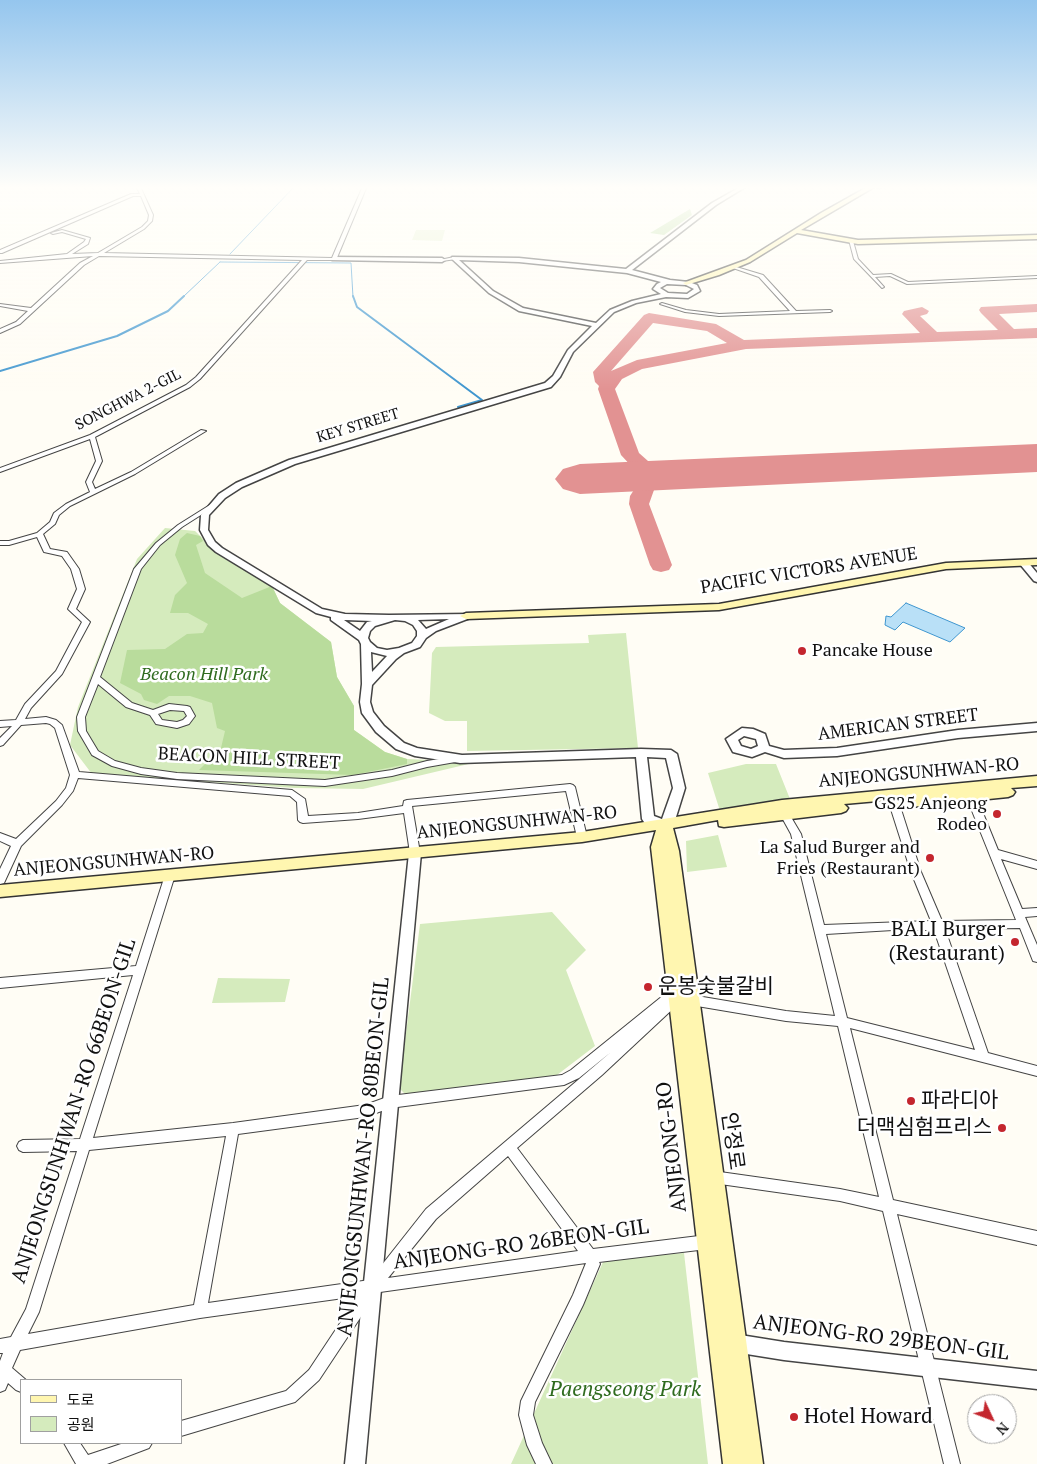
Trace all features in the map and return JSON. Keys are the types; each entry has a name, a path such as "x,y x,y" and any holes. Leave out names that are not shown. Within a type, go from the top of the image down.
{"main road":[{"path":"686,282 735,267 760,254"},
{"path":"697,288 743,270 772,254"},
{"name":"PACIFIC VICTORS AVENUE","path":"466,616 719,607 946,566 1037,562"},
{"name":"ANJEONGSUNHWAN-RO","path":"0,891 582,837 665,825 782,804 969,792 1037,781"},
{"path":"680,998 658,848 665,825 690,827 785,814 894,803 969,792 1037,788"},
{"name":"안정로","path":"680,998 728,1343 752,1464"},
{"path":"728,1343 734,1464"}],"street":[{"path":"0,262 75,254"},
{"path":"69,255 82,254"},
{"path":"86,262 88,254"},
{"path":"0,331 18,323 86,262 100,254"},
{"path":"141,254 303,261 334,259 442,260 454,258 519,260 627,271 659,283 686,282 697,288 697,292 690,296 660,294 656,288 659,283"},
{"path":"334,259 336,254"},
{"path":"627,271 649,254"},
{"path":"855,254 856,259 882,287"},
{"path":"454,258 491,292 521,310 536,315 596,325"},
{"name":"SONGHWA 2-GIL","path":"0,470 92,436 175,393 198,378 303,261"},
{"path":"735,267 762,276 794,312"},
{"path":"872,276 891,275 907,283 1037,277"},
{"name":"KEY STREET","path":"213,505 239,485 292,462 548,385 556,377 570,351 596,325 619,308 660,294"},
{"path":"0,305 32,310"},
{"path":"662,311 665,305 685,311 713,314 830,311"},
{"path":"0,543 9,543 39,534 53,524 56,514 93,492 134,473 203,431"},
{"path":"92,436 99,461 89,482 93,492"},
{"path":"213,505 205,515 204,525 211,543 327,614 380,652 401,651"},
{"name":"BEACON HILL STREET","path":"213,505 180,526 158,544 138,569 81,717 82,731 95,752 112,763 141,771 177,776 325,784 462,759 641,753 671,754 679,788 670,817 665,825"},
{"path":"0,743 18,722 28,706 59,672 86,622 72,609 81,590 75,569 64,554 47,550 39,534"},
{"path":"1024,563 1037,579"},
{"path":"327,614 387,618 466,616"},
{"path":"367,684 392,657 416,645 422,636 432,629 466,616"},
{"path":"401,617 417,623 422,631 422,636"},
{"path":"387,618 371,624 365,630 367,684 365,702 368,713 391,740 414,752 462,759"},
{"path":"97,679 129,705 153,713"},
{"path":"0,724 46,720 59,727 75,775 70,789 17,844"},
{"name":"AMERICAN STREET","path":"764,748 784,754 837,752 958,734 1037,727"},
{"path":"641,753 648,819 665,825"},
{"path":"75,775 292,793 302,801 303,820 358,816 408,809"},
{"path":"416,853 407,802 570,787 582,837"},
{"path":"969,792 1037,958"},
{"path":"894,803 916,872 938,925 983,1056"},
{"path":"785,814 796,834 840,1021 952,1464"},
{"name":"ANJEONGSUNHWAN-RO","path":"0,837 17,844 0,880"},
{"name":"ANJEONGSUNHWAN-RO 80BEON-GIL","path":"355,1464 416,853"},
{"path":"994,853 1037,865"},
{"name":"ANJEONGSUNHWAN-RO 66BEON-GIL","path":"0,1385 15,1344 32,1312 170,875"},
{"path":"1018,913 1037,912"},
{"path":"820,930 938,925 1023,924"},
{"path":"0,983 140,970"},
{"path":"182,1429 290,1397 314,1375 373,1286 430,1214 598,1071 680,998"},
{"path":"23,1146 84,1145 233,1128 365,1111 390,1102 564,1080 680,998 786,1016 840,1021 1037,1071"},
{"path":"200,1311 233,1128"},
{"path":"509,1147 590,1256 592,1264 578,1300 528,1400 526,1415 535,1445 544,1464"},
{"path":"706,1177 840,1195 1037,1238"},
{"name":"ANJEONG-RO 26BEON-GIL","path":"0,1346 200,1311 590,1256 714,1241"},
{"name":"ANJEONG-RO 29BEON-GIL","path":"728,1343 1037,1380"},
{"path":"4,1371 20,1384"},
{"path":"71,1444 86,1464 141,1444"}],"green space":[{"name":"Beacon Hill Park","path":"165,528 195,531 222,557 272,586 280,603 331,642 337,677 354,706 354,730 385,752 407,759 477,762 363,789 295,788 92,774 70,745 78,707 137,559"},
{"path":"187,533 200,536 203,541 196,545 205,573 242,598 272,586 280,603 331,642 337,677 354,706 354,730 385,752 407,759 407,764 353,775 199,770 221,748 225,731 217,728 212,703 190,696 169,696 157,704 144,700 141,694 120,683 127,650 165,649 187,634 203,633 208,624 188,613 170,613 175,595 187,583 175,555 180,539"},
{"path":"626,633 638,748 467,751 467,721 445,721 429,713 432,653 436,647 589,643 588,635"},
{"path":"746,764 776,764 790,799 720,811 708,773"},
{"path":"718,835 727,867 687,872 686,841"},
{"path":"552,912 586,950 566,970 595,1046 557,1075 407,1096 399,1088 420,924"},
{"path":"218,978 290,979 285,1002 212,1003"},
{"name":"Paengseong Park","path":"684,1253 708,1464 511,1464 604,1260"}],"water":[{"path":"906,603 965,628 950,642 903,622 895,630 885,625 886,616 891,617"}],"waterway":[{"path":"183,297 220,262 351,263 353,297"},
{"path":"0,371 117,336 168,311 184,296"},
{"path":"353,296 357,307 482,400 458,407 460,408"}],"taxiway":[{"path":"1006,334 1008,331 986,310 1037,308"},
{"path":"922,311 909,314 932,336"},
{"path":"603,382 601,372 649,318 711,327 738,343 736,346"},
{"path":"736,346 1037,333"},
{"path":"696,475 657,471 641,465 630,455 606,389 616,375 637,365 736,346"},
{"path":"661,565 639,504 640,496 646,486 653,482 678,477"}],"runway":[{"path":"580,479 1037,458"}],"place":[{"name":"Pancake House","path":"802,651"},
{"name":"GS25 Anjeong Rodeo","path":"997,814"},
{"name":"La Salud Burger and Fries (Restaurant)","path":"930,858"},
{"name":"BALI Burger (Restaurant)","path":"1015,942"},
{"name":"운봉숯불갈비","path":"648,987"},
{"name":"파라디아","path":"911,1101"},
{"name":"더맥심험프리스","path":"1002,1128"},
{"name":"Hotel Howard","path":"794,1417"}]}
